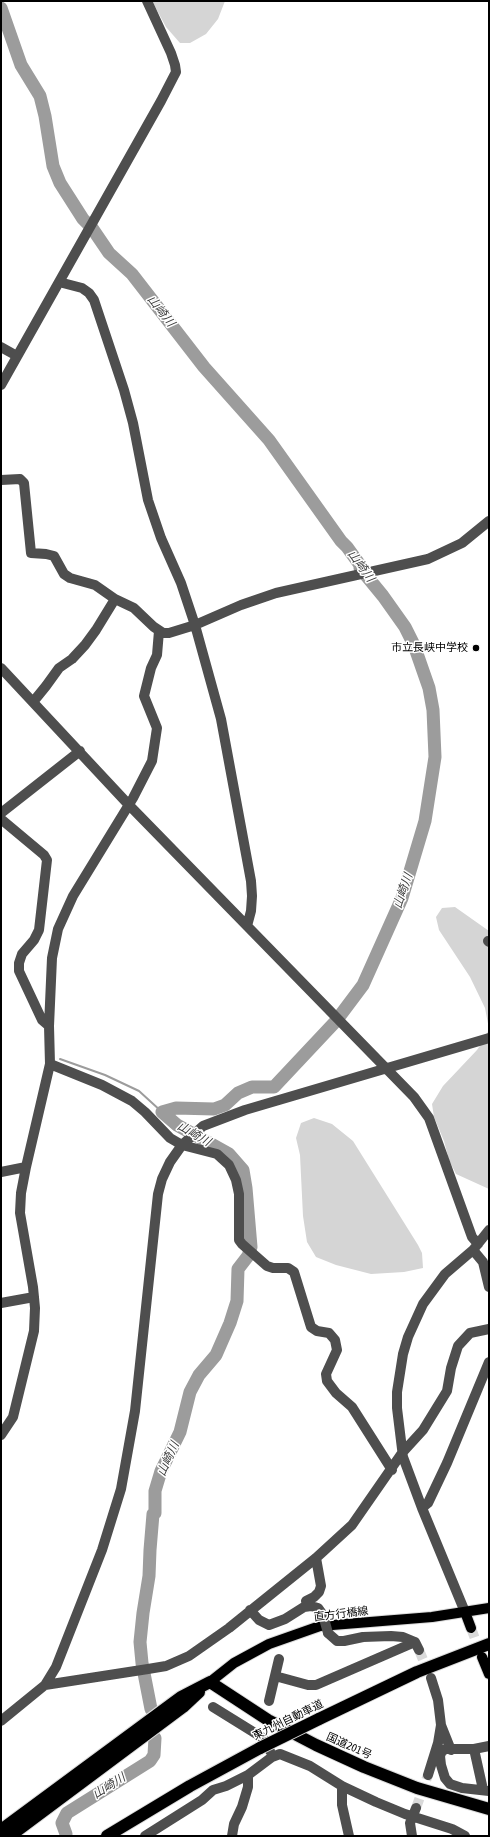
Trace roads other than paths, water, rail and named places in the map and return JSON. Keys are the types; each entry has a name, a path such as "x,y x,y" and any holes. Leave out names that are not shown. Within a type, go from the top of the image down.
{"highway":[{"name":"東九州自動車道","path":"107,1836 190,1786 260,1748 417,1672 489,1644"},
{"name":"国道201号","path":"210,1682 268,1720 316,1745 364,1767 417,1788 489,1809"},
{"path":"1,1830 181,1697 210,1682"},
{"path":"10,1836 182,1708 210,1682"}],"main road":[{"name":"直方行橋線","path":"210,1682 234,1663 269,1644 320,1626 432,1617 489,1608"},
{"path":"464,1612 471,1628"},
{"path":"482,1656 489,1674"}],"street":[{"path":"1,385 176,72 175,65 147,1"},
{"path":"59,282 82,288 90,293 94,300 124,390 133,423 148,500 161,538 181,583 195,625 221,719 251,881 251,911 247,926"},
{"path":"1,347 16,356"},
{"path":"1,480 20,479 24,483 31,553 51,554 57,559 64,574 70,578 95,585 115,599 134,608 159,631 169,632 195,625 241,605 276,593 428,559 462,543 489,521"},
{"path":"32,702 59,668 85,645 115,599"},
{"path":"1,1435 13,1417 34,1330 34,1297 20,1213 21,1193 26,1167 50,1064 49,1026 52,958 58,929 73,896 152,761 156,728 144,696 151,668 157,656 159,631"},
{"path":"1,668 128,804 414,1097 429,1118 475,1247 486,1260 489,1287"},
{"path":"1,813 80,751"},
{"path":"1,820 44,855 47,860 39,930 34,940 22,954 19,963 19,970 42,1020 49,1026"},
{"path":"1,1721 45,1685 56,1667 102,1550 121,1489 135,1411 158,1194 162,1179 170,1162 183,1143 196,1132 213,1122 245,1110 489,1038"},
{"path":"50,1064 102,1084 132,1101 170,1138 217,1154 229,1165 236,1180 239,1194 239,1240 250,1252 267,1266 273,1268 288,1268 294,1272 311,1327 317,1331 329,1333 333,1336 337,1344 334,1358 326,1374 327,1381 336,1393 352,1407 392,1470"},
{"path":"1,1172 26,1167"},
{"path":"464,1612 422,1508 402,1453 397,1408 397,1392 399,1374 408,1337 423,1304 446,1274 475,1247 489,1230"},
{"path":"1,1303 34,1297"},
{"path":"45,1685 148,1669 180,1661 202,1648 316,1558 352,1525 392,1470 402,1453 423,1430 446,1391 450,1368 458,1346 470,1333 489,1329"},
{"path":"422,1508 428,1503 447,1463 488,1369"},
{"path":"306,1601 314,1597 319,1592 321,1586 316,1558"},
{"path":"250,1610 259,1620 269,1624 276,1623 304,1607 311,1606 318,1608 323,1615 328,1633 337,1640 344,1641 363,1637 391,1636 403,1637 417,1646 316,1685 308,1685 275,1676"},
{"path":"269,1701 279,1659"},
{"path":"431,1678 438,1700 441,1725 451,1750"},
{"path":"213,1707 263,1738 272,1757"},
{"path":"428,1774 438,1743 441,1725"},
{"path":"474,1748 485,1788 462,1788 450,1784 445,1778 441,1765 440,1756 442,1751 446,1749 451,1750 489,1746"},
{"path":"145,1836 202,1800 214,1790 248,1775 272,1757 280,1754 310,1766 342,1786 414,1812 465,1836"},
{"path":"232,1836 234,1824 242,1807 248,1787 248,1775"},
{"path":"342,1786 342,1805 349,1836"},
{"path":"412,1836 410,1823 414,1812"}],"waterway":[{"name":"山崎川","path":"1,8 21,65 40,96 45,116 53,166 60,183 83,219 92,228 109,253 132,274 204,367 269,440 341,541 360,565 360,568 383,596 405,627 414,645 429,688 433,710 435,757 425,821 402,898 363,985 336,1021 274,1087 252,1087 238,1093 225,1105 214,1109 176,1108 162,1112 177,1125 229,1154 243,1170 251,1247 248,1256 238,1269 237,1301 230,1323 216,1355 199,1375 190,1392 180,1432 161,1471 155,1491 155,1513 153,1514 149,1576 140,1642 142,1663 151,1709"},
{"path":"60,1059 105,1075 139,1091 162,1112"},
{"name":"山崎川","path":"66,1834 62,1823 67,1813 150,1761 154,1755 155,1738"}],"tunnel":[{"path":"471,1628 481,1655"},
{"path":"419,1650 429,1674"},
{"path":"416,1808 428,1775"}],"place":[{"name":"市立長峡中学校","path":"476,648"}]}
